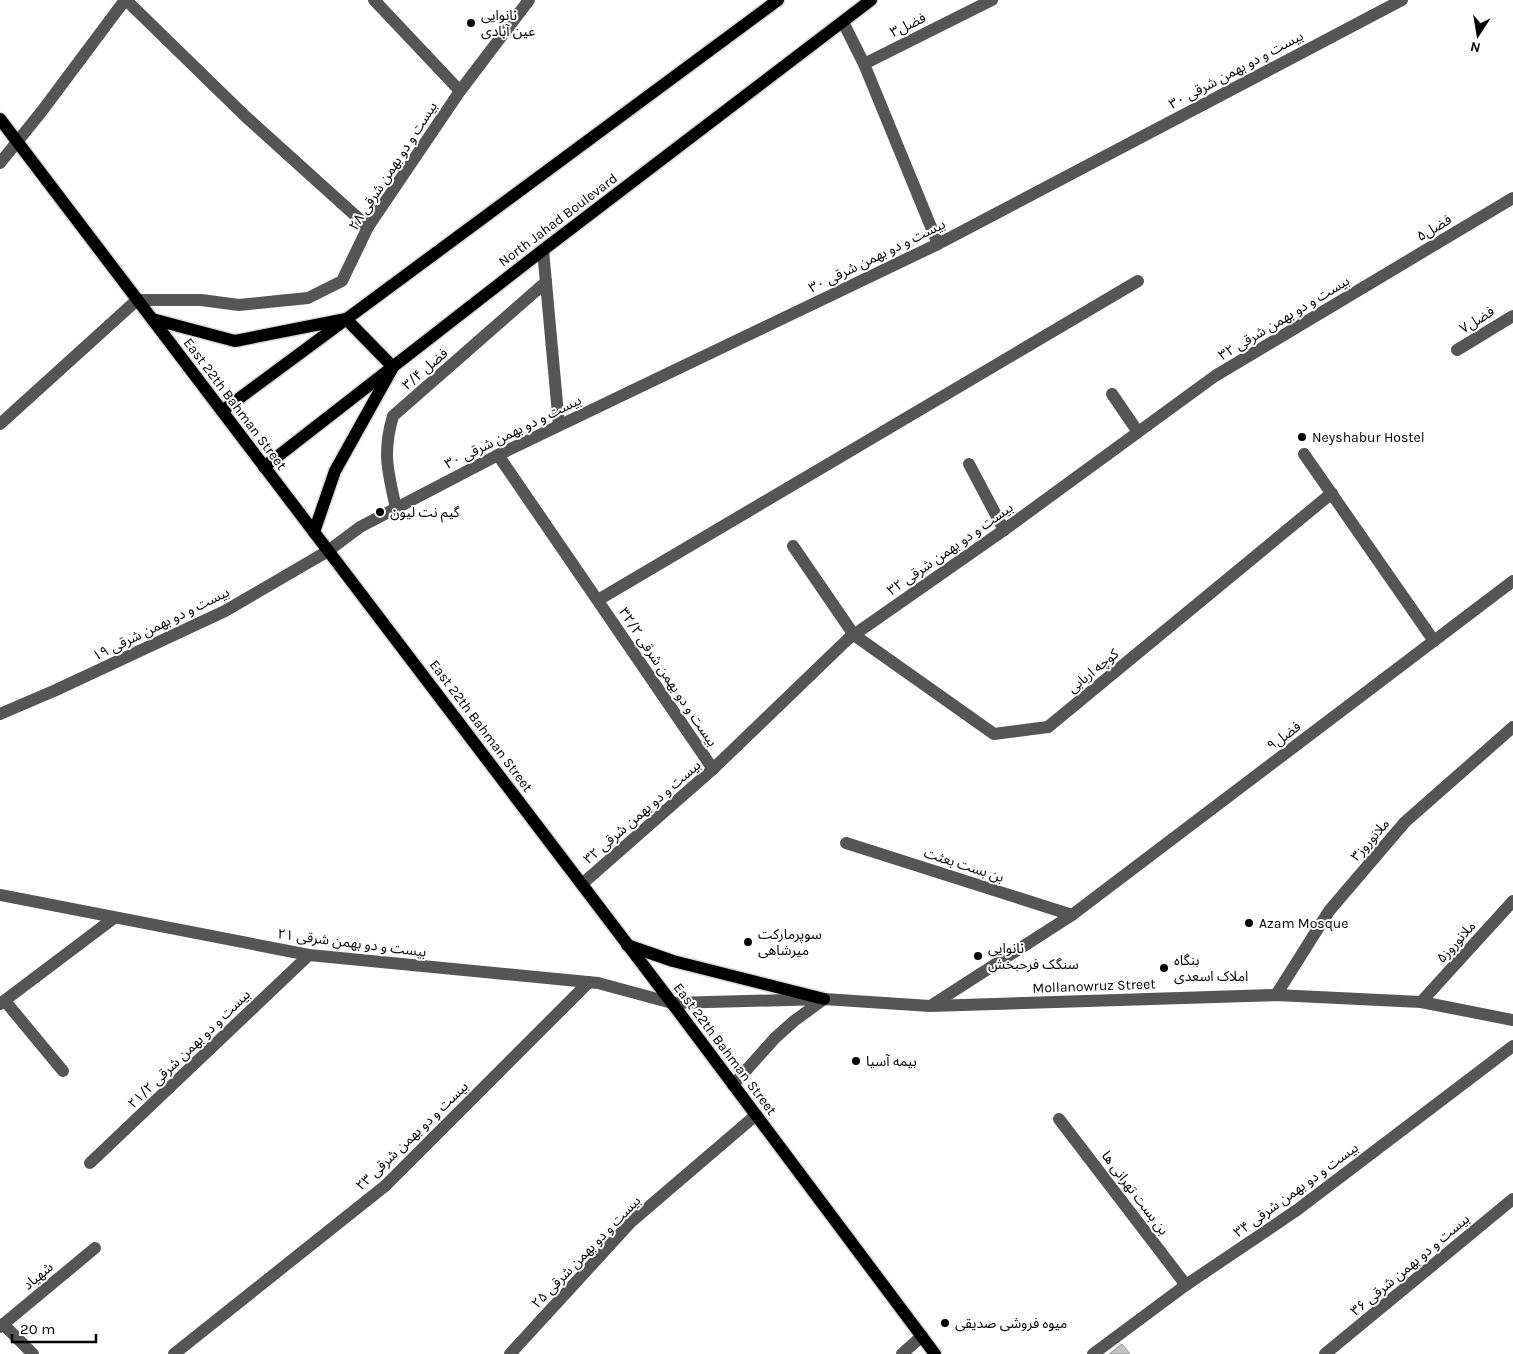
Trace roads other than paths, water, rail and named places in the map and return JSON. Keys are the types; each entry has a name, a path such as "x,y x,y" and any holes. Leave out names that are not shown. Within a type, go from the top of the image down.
{"main road":[{"path":"222,411 778,0"},
{"name":"North Jahad Boulevard","path":"264,466 871,0"},
{"name":"East 22th Bahman Street","path":"0,118 582,884 935,1354"},
{"path":"152,319 235,341 346,319"},
{"path":"314,532 334,471 393,367 346,319"},
{"path":"626,944 673,961 824,999"}],"street":[{"path":"0,163 42,111 125,0 244,116 368,227"},
{"path":"374,0 460,91"},
{"name":"بیست و دو بهمن شرقی ۲۸","path":"137,300 201,300 239,305 308,298 342,281 368,227 460,91 529,0"},
{"name":"فضل۳","path":"864,64 992,0"},
{"name":"بیست و دو بهمن شرقی ۳۰","path":"360,527 559,425 938,244 1402,0"},
{"path":"843,22 864,64 938,244"},
{"name":"فضل۵","path":"1371,283 1513,198"},
{"path":"543,250 559,425"},
{"path":"598,600 1138,281"},
{"name":"فضل ۳/۴","path":"396,508 386,459 387,437 393,416 546,282"},
{"name":"بیست و دو بهمن شرقی ۳۲","path":"582,884 713,770 854,635 1004,530 1215,376 1371,283"},
{"path":"0,424 137,300"},
{"name":"فضل۷","path":"1457,350 1513,316"},
{"path":"1112,394 1138,432"},
{"path":"1304,454 1434,641"},
{"name":"بیست و دو بهمن شرقی ۳۲/۲","path":"498,455 713,770"},
{"path":"969,464 1004,530"},
{"name":"کوچه اربابی","path":"854,635 994,734 1048,727 1332,494"},
{"name":"بیست و دو بهمن شرقی ۱۹","path":"0,714 225,612 328,551 360,527"},
{"path":"793,546 854,635"},
{"name":"فضل۹","path":"930,1006 1072,915 1513,581"},
{"name":"ملانوروز۳","path":"1276,995 1329,911 1405,822 1513,727"},
{"name":"بن بست بعثت","path":"846,843 1072,915"},
{"name":"بیست و دو بهمن شرقی ۲۱","path":"0,895 309,956 589,982 672,1003"},
{"name":"ملانوروز۵","path":"1421,1002 1513,901"},
{"path":"63,1071 3,1002 114,918"},
{"name":"بیست و دو بهمن شرقی ۲۱/۲","path":"90,1163 309,956"},
{"name":"بیست و دو بهمن شرقی ۲۳","path":"174,1354 385,1186 589,982"},
{"name":"Mollanowruz Street","path":"672,1003 824,999 930,1006 1276,995 1421,1002 1513,1020"},
{"path":"733,1085 775,1038 824,999"},
{"name":"بیست و دو بهمن شرقی ۳۴","path":"1093,1354 1186,1285 1296,1210 1513,1046"},
{"name":"بیست و دو بهمن شرقی ۲۵","path":"510,1354 631,1222 756,1115"},
{"name":"بن بست تهرانی ها","path":"1059,1119 1186,1285"},
{"name":"بیست و دو بهمن شرقی ۳۶","path":"1325,1354 1513,1199"},
{"name":"شهیاد","path":"2,1325 95,1248"},
{"path":"2,1325 32,1354"},
{"path":"902,1354 922,1336"}],"place":[{"name":"نانوایی عین آبادی","path":"471,23"},
{"name":"Neyshabur Hostel","path":"1302,437"},
{"name":"گیم نت لیون","path":"380,512"},
{"name":"Azam Mosque","path":"1249,923"},
{"name":"سوپرمارکت میرشاهی","path":"748,942"},
{"name":"نانوایی سنگک فرحبخش","path":"978,956"},
{"name":"بنگاه املاک اسعدی","path":"1164,968"},
{"name":"بیمه آسیا","path":"856,1061"},
{"name":"میوه فروشی صدیقی","path":"945,1323"}]}
